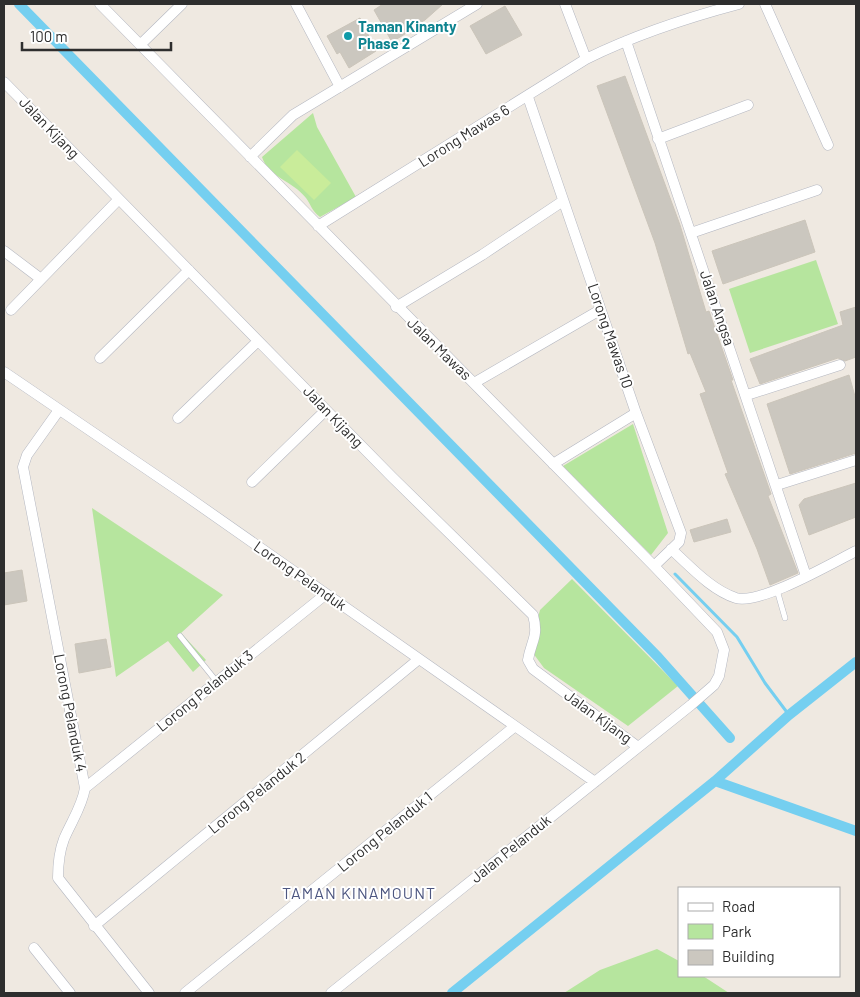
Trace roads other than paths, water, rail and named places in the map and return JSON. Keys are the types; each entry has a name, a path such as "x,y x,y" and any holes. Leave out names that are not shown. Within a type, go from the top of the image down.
{"street":[{"name":"Jalan Mawas","path":"100,4 717,632 724,650 724,658 719,676 714,685 691,705"},
{"path":"141,44 182,4"},
{"path":"296,4 340,86"},
{"path":"250,157 292,115 477,4"},
{"path":"565,4 586,59"},
{"name":"Lorong Mawas 6","path":"318,226 528,97 586,59 626,41 702,14 739,4"},
{"path":"765,4 828,144"},
{"name":"Jalan Angsa","path":"626,41 747,395 806,576"},
{"name":"Jalan Kijang","path":"4,82 326,410 533,616 537,628 536,638 528,660 532,669 638,747"},
{"name":"Lorong Mawas 10","path":"528,97 554,169 600,310 616,348 636,413 681,533 679,542 654,566"},
{"path":"658,138 748,105"},
{"path":"691,233 817,190"},
{"path":"11,310 119,199"},
{"path":"396,307 482,255 563,201"},
{"path":"4,251 41,279"},
{"path":"100,358 189,270"},
{"path":"474,384 600,310"},
{"path":"178,418 258,340"},
{"path":"747,395 840,365"},
{"name":"Lorong Pelanduk","path":"4,372 595,782"},
{"name":"Lorong Pelanduk 4","path":"59,410 24,460 23,467 85,788 83,801 63,841 58,878 94,926 149,993"},
{"path":"252,482 326,410"},
{"path":"553,464 636,413"},
{"path":"777,485 856,460"},
{"path":"671,549 700,575 728,595 738,599 751,599 777,590 856,551"},
{"name":"Lorong Pelanduk 3","path":"85,788 326,594"},
{"name":"Lorong Pelanduk 2","path":"94,926 419,659"},
{"name":"Jalan Pelanduk","path":"331,993 691,705"},
{"name":"Lorong Pelanduk 1","path":"185,993 514,727"},
{"path":"34,948 70,993"}],"lane":[{"path":"777,590 785,618"},
{"path":"180,636 217,682"}],"waterway":[{"path":"19,4 658,657 730,738"},
{"path":"675,574 737,637 765,683 789,715"},
{"path":"452,993 715,781 789,715 856,662"},
{"path":"715,781 856,831"}],"place":[{"name":"Taman Kinanty Phase 2","path":"348,36"}],"district":[{"name":"TAMAN KINAMOUNT","path":"359,893"}]}
